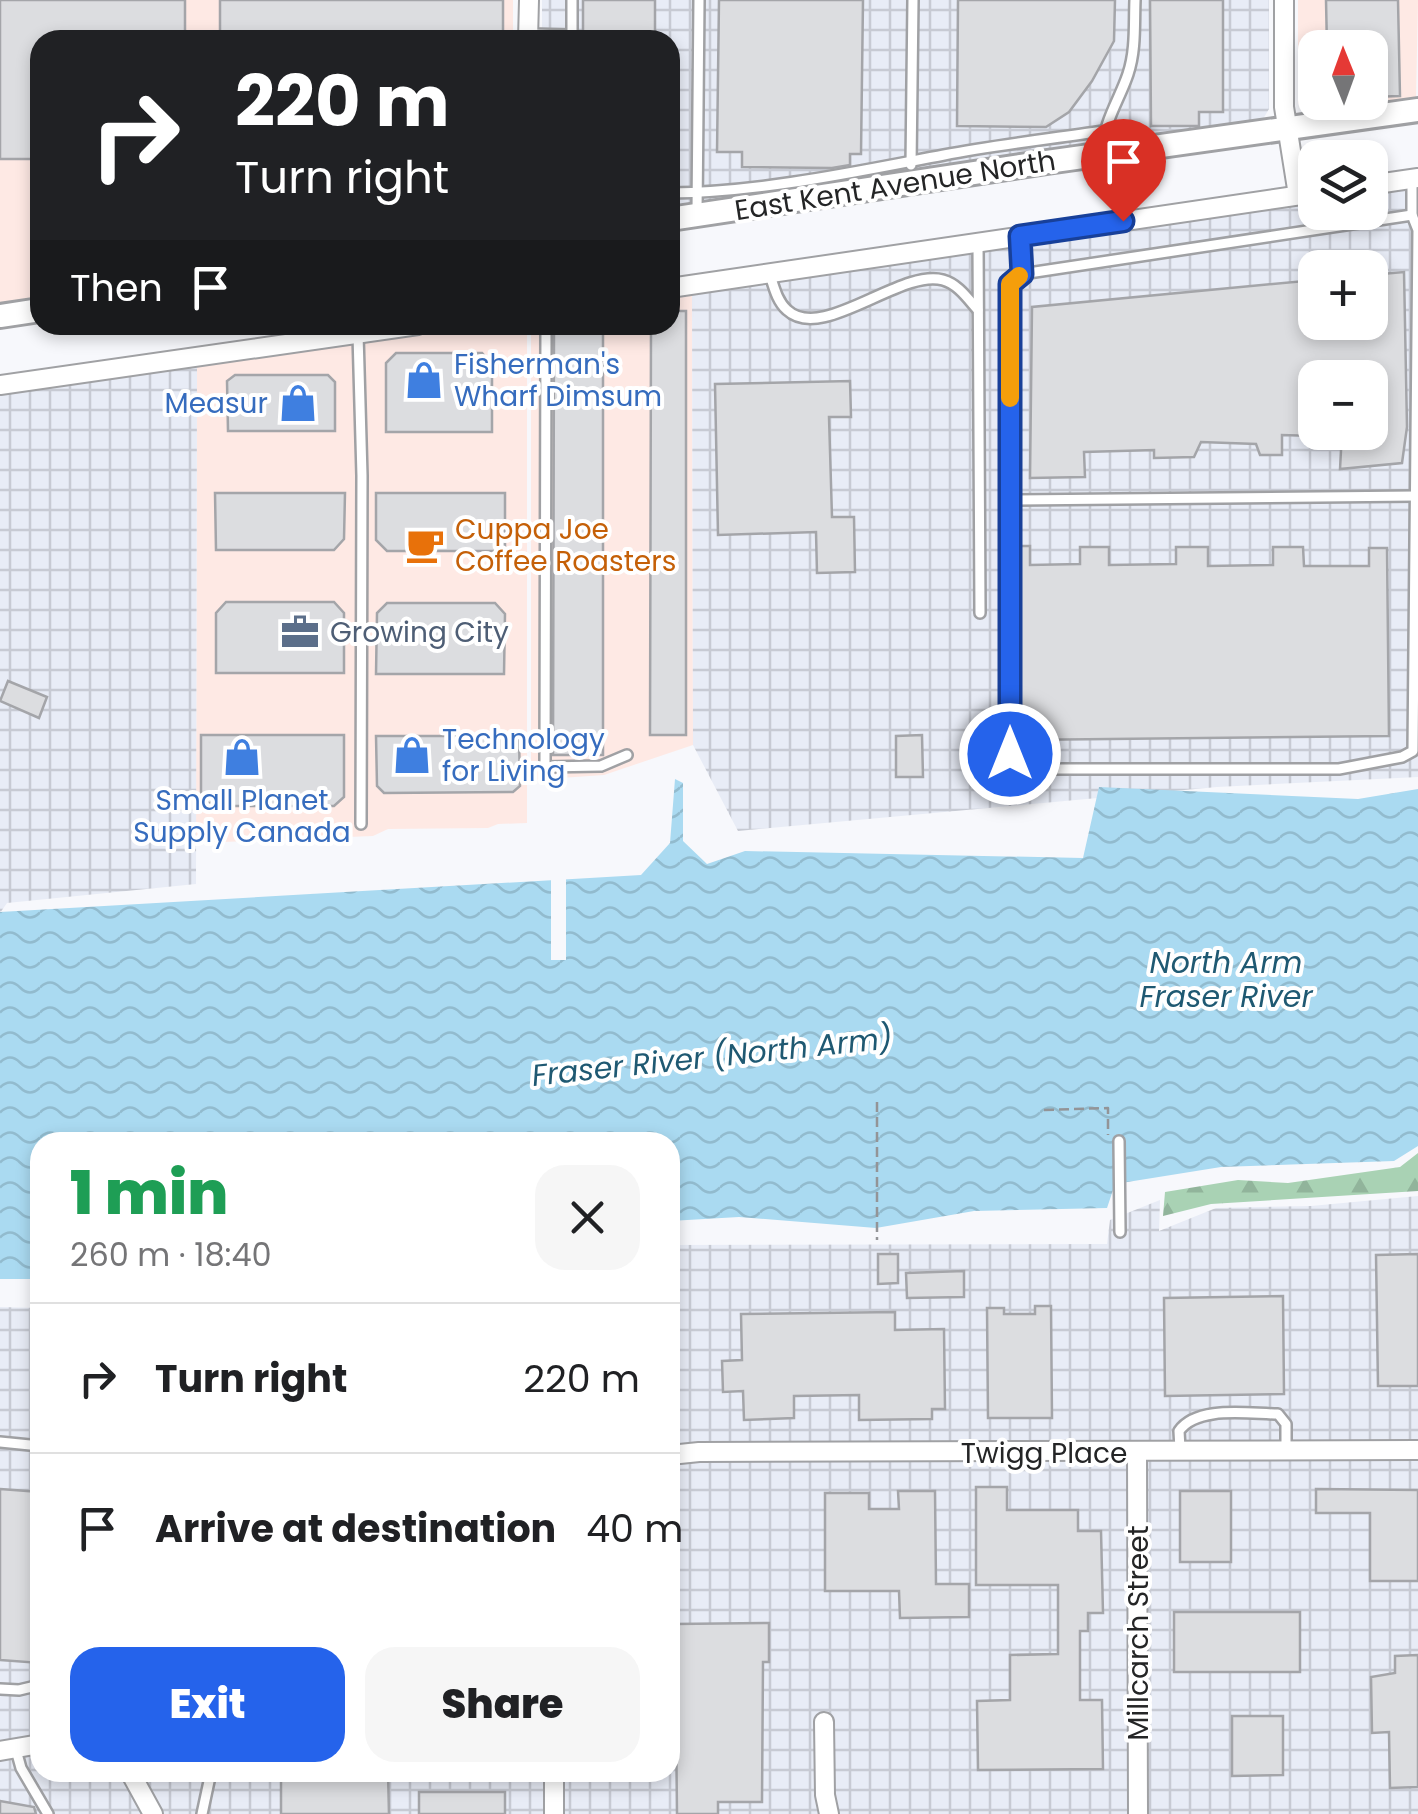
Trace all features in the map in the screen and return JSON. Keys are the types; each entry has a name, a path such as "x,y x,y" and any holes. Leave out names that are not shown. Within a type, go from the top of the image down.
{"street":[{"path":"528,30 529,0"},
{"path":"1284,0 1284,106 1298,164"},
{"name":"East Kent Avenue North","path":"680,213 697,204 1103,142 1288,130 1418,110"},
{"path":"1388,182 1415,178"},
{"path":"680,286 1298,195"},
{"path":"0,316 30,312"},
{"path":"0,386 351,335"},
{"name":"Twigg Place","path":"680,1454 1418,1450"},
{"name":"Millcarch Street","path":"1138,1453 1138,1814"},
{"path":"824,1722 824,1795 829,1814"},
{"path":"135,1782 153,1814"},
{"path":"554,1782 554,1814"}],"lane":[{"path":"572,0 572,30"},
{"path":"680,197 697,204 699,0"},
{"path":"912,172 913,0"},
{"path":"1103,142 1134,50 1135,0"},
{"path":"1412,216 1022,274 1010,284 1010,754 1020,769 1339,769 1402,757 1414,751 1418,230 1412,216 1415,178"},
{"path":"1020,236 1022,274"},
{"path":"978,242 980,614"},
{"path":"770,272 784,308 802,318 830,314 930,278 950,282 978,310"},
{"path":"358,335 362,476 361,824"},
{"path":"546,335 544,767 601,766 628,755"},
{"path":"1010,500 1416,496"},
{"path":"1114,1144 1120,1232"},
{"path":"1180,1452 1179,1431 1187,1421 1214,1415 1278,1414 1286,1424 1286,1450"},
{"path":"0,1442 30,1445"},
{"path":"0,1689 30,1687"},
{"path":"8,1750 48,1814"},
{"path":"202,1814 209,1782"}],"path":[{"path":"877,1102 877,1240"},
{"path":"1044,1110 1108,1108 1114,1144"}],"shaded area":[{"path":"0,0 513,0 513,30 30,30 30,302 0,307"},
{"path":"542,0 1269,0 1269,109 1263,119 1246,123 680,207 680,30 542,30"},
{"path":"1298,0 1418,0 1416,98 1388,102 1388,30 1298,30"},
{"path":"1418,188 1418,777 1217,787 738,831 693,745 692,294 1298,205 1298,230 1388,230 1388,192"},
{"path":"692,294 693,745 604,775 531,780 531,335 680,335 680,296"},
{"path":"414,335 527,335 527,823 488,828 388,829 373,836 196,843 197,367"},
{"path":"197,367 196,884 7,903 0,913 0,393"},
{"path":"1418,1196 1418,1814 0,1814 0,1307 30,1308 30,1782 680,1782 680,1245 1107,1244 1110,1220 1160,1200 1159,1231 1216,1208 1311,1206"}],"green space":[{"path":"1418,1153 1418,1191 1211,1204 1163,1216 1165,1192 1238,1180 1288,1183 1400,1167"}],"water":[{"name":"North Arm Fraser River","path":"675,779 683,783 683,841 707,864 745,851 1083,858 1099,787 1358,799 1418,789 1418,1146 1394,1161 1221,1167 1115,1184 1107,1208 974,1211 876,1228 739,1217 680,1220 680,1132 30,1132 30,1279 0,1279 0,912 641,875 670,843"}],"pier":[{"path":"566,874 566,960 551,960 551,875"}],"building":[{"path":"0,0 185,0 185,30 30,30 30,159 0,159"},
{"path":"220,0 503,0 503,30 220,30"},
{"path":"583,0 655,0 655,30 583,30"},
{"path":"719,0 863,0 861,154 850,154 850,165 742,167 742,152 717,152"},
{"path":"958,0 1115,0 1114,41 1069,112 1046,127 957,126"},
{"path":"1150,0 1223,0 1223,112 1199,112 1199,126 1151,126"},
{"path":"1326,0 1398,0 1400,96 1388,96 1388,30 1327,30"},
{"path":"1404,272 1407,427 1402,463 1340,469 1341,450 1388,450 1388,360 1298,360 1298,435 1282,435 1282,455 1260,455 1256,444 1201,442 1194,457 1154,458 1154,450 1084,452 1085,477 1030,478 1032,307 1298,282 1298,340 1388,340 1388,273"},
{"path":"680,311 686,311 686,735 650,735 651,335 680,335"},
{"path":"554,335 603,335 603,755 553,755"},
{"path":"396,353 482,353 492,364 492,432 386,432 386,363"},
{"path":"235,375 328,375 335,382 335,431 228,431 227,381"},
{"path":"850,381 851,417 829,417 832,517 854,517 855,572 817,573 816,532 718,535 715,384"},
{"path":"215,493 345,493 344,539 334,550 216,550"},
{"path":"376,493 505,493 505,551 387,551 376,540"},
{"path":"1018,546 1030,546 1030,565 1080,564 1080,547 1109,547 1109,565 1176,564 1176,547 1208,547 1208,566 1273,565 1273,547 1303,547 1304,566 1369,566 1369,548 1387,548 1389,736 1018,740"},
{"path":"226,602 334,602 344,613 344,673 216,673 216,613"},
{"path":"387,603 495,603 505,614 504,674 376,674 377,613"},
{"path":"8,681 47,697 39,718 0,701"},
{"path":"201,735 344,735 344,797 334,806 212,806 201,796"},
{"path":"922,735 923,777 896,777 896,736"},
{"path":"376,736 519,736 520,786 513,792 384,793 377,786"},
{"path":"878,1254 898,1254 898,1283 878,1284"},
{"path":"1418,1254 1418,1386 1378,1386 1376,1255"},
{"path":"964,1271 964,1297 907,1298 906,1273"},
{"path":"1283,1296 1284,1394 1165,1396 1164,1298"},
{"path":"1035,1306 1051,1306 1052,1418 988,1418 987,1308 1004,1308 1004,1314 1035,1314"},
{"path":"895,1312 895,1330 944,1329 945,1409 932,1409 932,1419 859,1420 859,1395 794,1396 794,1418 744,1420 743,1391 723,1392 722,1361 742,1360 741,1314"},
{"path":"976,1487 1007,1487 1007,1510 1078,1510 1078,1531 1101,1531 1103,1613 1088,1613 1088,1631 1080,1631 1080,1700 1102,1700 1103,1769 978,1770 977,1701 1010,1700 1010,1655 1058,1654 1058,1585 976,1585"},
{"path":"0,1489 30,1491 30,1662 0,1660"},
{"path":"1316,1489 1418,1490 1418,1581 1370,1581 1370,1513 1316,1513"},
{"path":"898,1491 935,1491 936,1584 969,1584 969,1617 900,1618 899,1591 825,1591 825,1493 869,1493 869,1509 899,1509"},
{"path":"1180,1491 1231,1491 1231,1562 1180,1562"},
{"path":"1174,1612 1300,1612 1300,1672 1174,1672"},
{"path":"769,1623 769,1662 763,1662 762,1802 718,1802 718,1814 677,1814 680,1624"},
{"path":"1418,1655 1418,1787 1390,1788 1389,1732 1372,1733 1371,1677 1395,1673 1395,1656"},
{"path":"1232,1716 1283,1716 1283,1775 1232,1776"},
{"path":"281,1782 388,1782 389,1814 281,1814"},
{"path":"419,1792 505,1792 505,1814 419,1814"},
{"path":"0,1801 34,1807 36,1814 0,1814"}],"slow traffic":[{"path":"1010,398 1010,284 1019,276"}],"place":[{"name":"Fisherman's Wharf Dimsum","path":"424,380"},
{"name":"Measur","path":"298,403"},
{"name":"Cuppa Joe Coffee Roasters","path":"425,545"},
{"name":"Growing City","path":"300,632"},
{"name":"Technology for Living","path":"412,755"},
{"name":"Small Planet Supply Canada","path":"242,757"}],"route":[{"path":"1010,754 1010,284 1022,274 1020,236 1123,221"}],"water label":[{"name":"Fraser River (North Arm)","path":"712,1057"}]}
